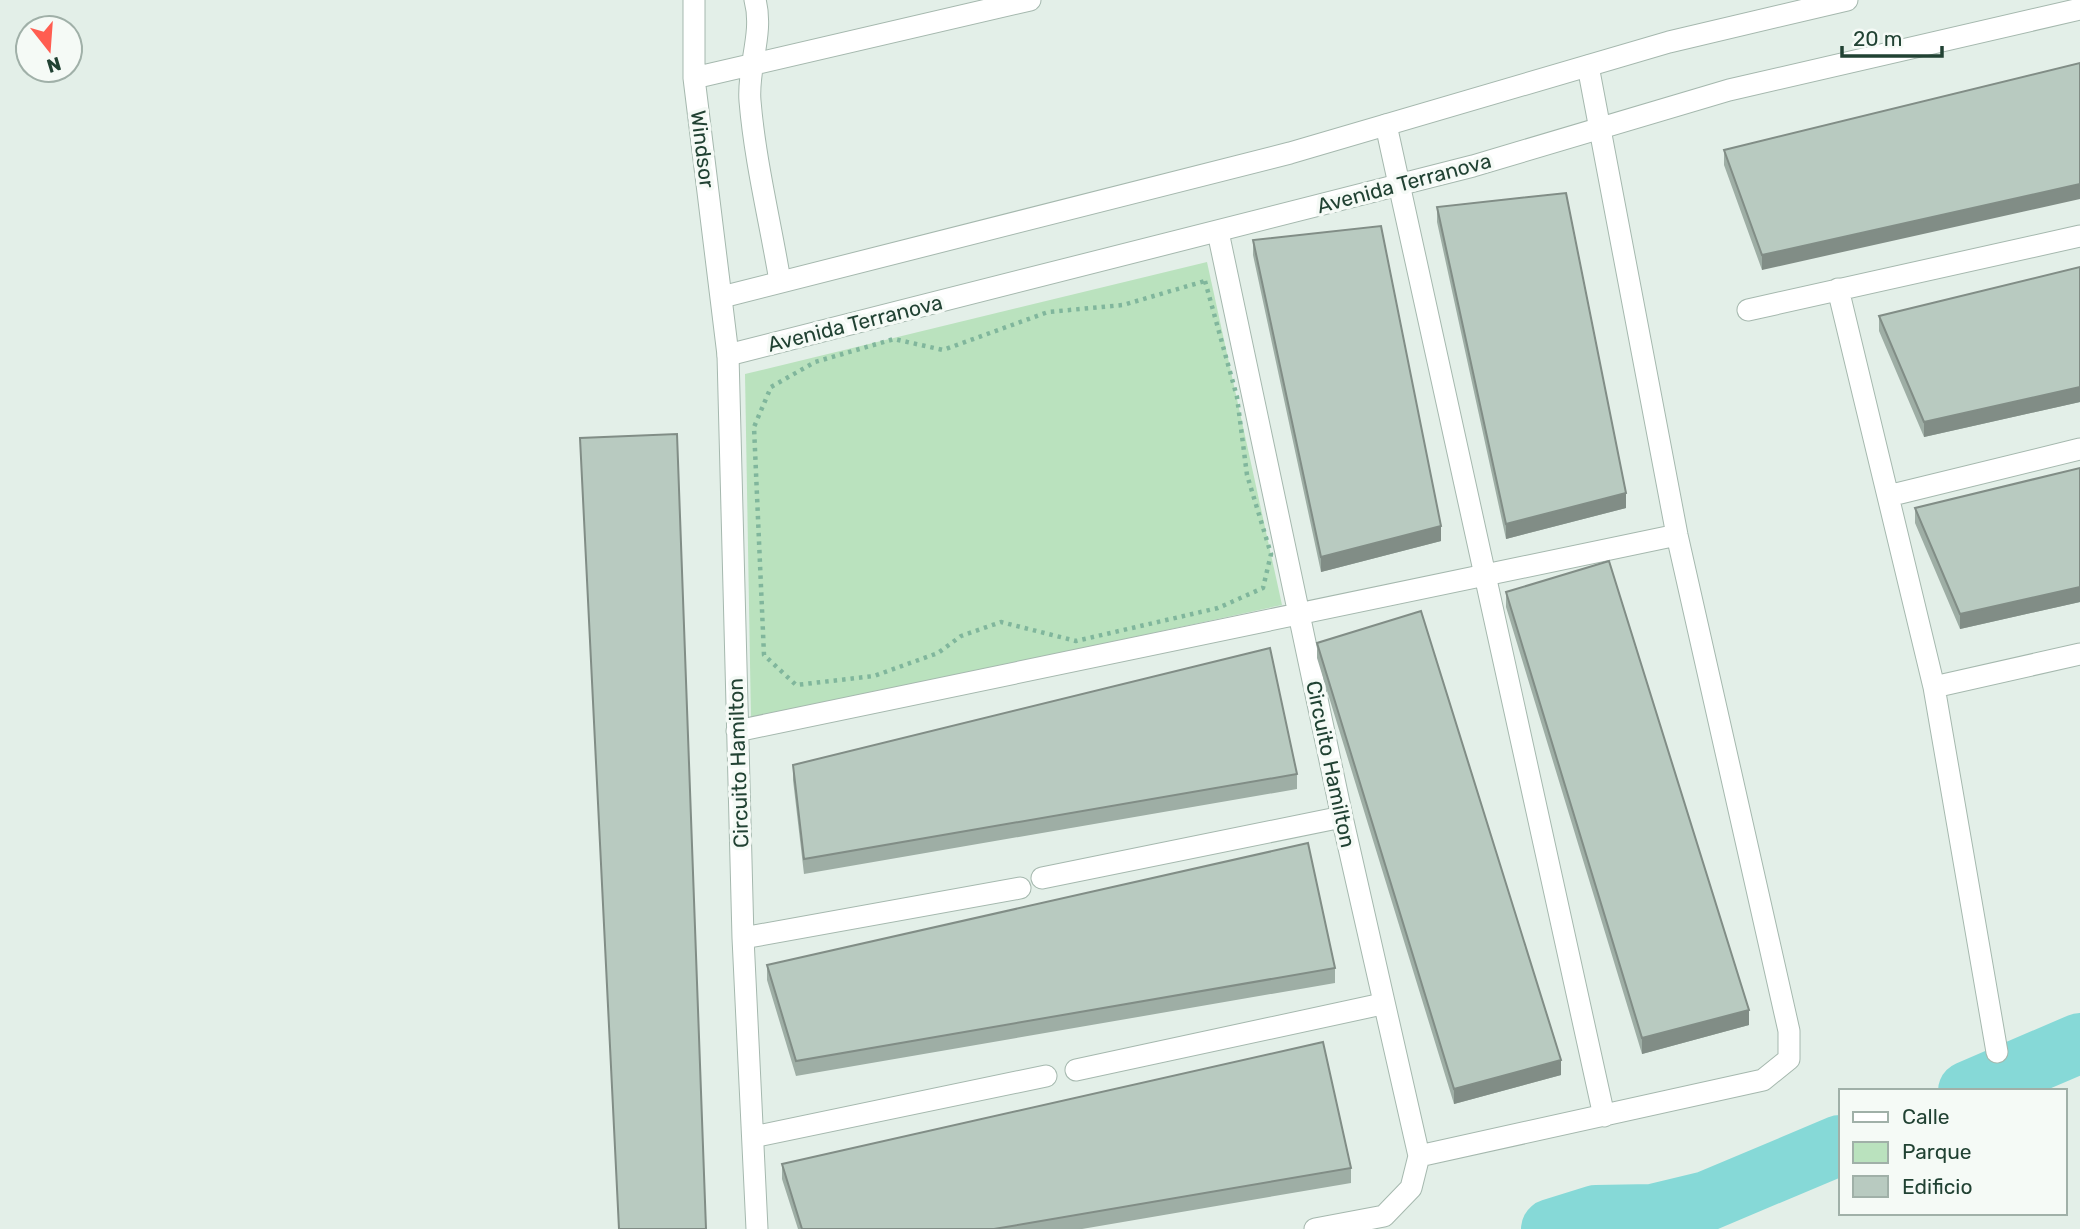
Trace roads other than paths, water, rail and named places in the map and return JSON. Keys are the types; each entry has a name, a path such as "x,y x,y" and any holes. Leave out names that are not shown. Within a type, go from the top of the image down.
{"street":[{"name":"Windsor","path":"694,0 694,78 722,297"},
{"path":"755,0 755,63 750,98 780,281"},
{"path":"694,78 965,7 1030,0"},
{"path":"722,297 1290,153 1669,42 1847,0"},
{"name":"Avenida Terranova","path":"728,355 1399,185 1729,90 2080,9"},
{"path":"1419,1156 1762,1080 1789,1059 1789,1031 1677,535 1602,128 1588,66"},
{"path":"1385,125 1604,1116"},
{"name":"Circuito Hamilton","path":"1218,232 1382,1004 1419,1156 1411,1188 1384,1216 1315,1229"},
{"path":"1748,310 2080,236"},
{"path":"1839,289 1934,687 1997,1052"},
{"name":"Circuito Hamilton","path":"722,297 728,355 743,938 757,1229"},
{"path":"1888,496 2080,449"},
{"path":"737,730 1677,535"},
{"path":"1934,687 2080,654"},
{"path":"1042,878 1342,817"},
{"path":"743,938 1020,888"},
{"path":"1076,1070 1382,1004"},
{"path":"753,1138 1046,1076"}],"waterway":[{"path":"1973,1089 2080,1043"},
{"path":"1551,1229 1596,1215 1653,1214 1707,1201 1839,1145"}]}
